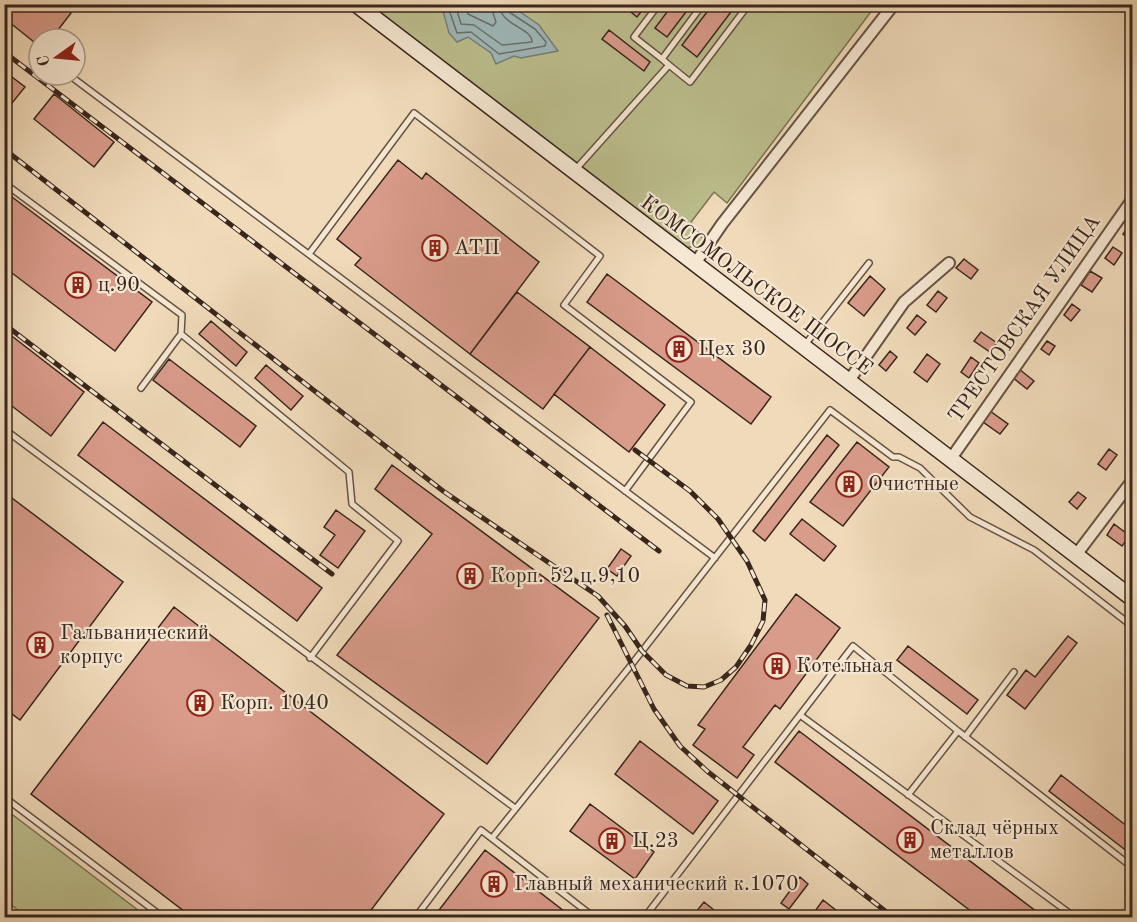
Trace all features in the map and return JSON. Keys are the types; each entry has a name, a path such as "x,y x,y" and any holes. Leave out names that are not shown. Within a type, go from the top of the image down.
{"main road":[{"name":"КОМСОМОЛЬСКОЕ ШОССЕ","path":"356,4 572,172 1132,598"}],"street":[{"path":"694,265 722,224 894,4"},
{"name":"ТРЕСТОВСКАЯ УЛИЦА","path":"950,460 1132,200"},
{"path":"848,382 904,302 950,263"},
{"path":"1076,555 1132,481"}],"lane":[{"path":"659,4 634,37 690,82 749,4"},
{"path":"662,59 703,4"},
{"path":"572,172 669,65"},
{"path":"85,87 715,558"},
{"path":"309,254 414,113 600,256 564,305 691,402 625,491"},
{"path":"4,183 182,315 181,334 141,388"},
{"path":"803,348 869,262"},
{"path":"181,334 349,472 352,504 398,541 310,658"},
{"path":"492,838 830,410 893,457 899,457 928,474 970,517 1034,550 1132,626"},
{"path":"4,429 515,808"},
{"path":"644,918 853,646 1132,867"},
{"path":"965,737 1014,672"},
{"path":"800,716 1076,918"},
{"path":"908,795 958,731"},
{"path":"4,797 164,918"},
{"path":"415,918 481,830 595,918"}],"green space":[{"path":"365,5 876,5 727,203 714,192 691,222 704,240 698,246 683,248"},
{"path":"4,809 147,917 27,917 5,900"}],"water":[{"path":"437,5 510,5 539,25 558,51 521,58 514,56 496,64 491,53 468,37 457,42 449,33 442,7"}],"building":[{"path":"4,4 60,4 71,13 60,27 27,27 27,36 4,18"},
{"path":"629,4 647,4 637,17 626,8"},
{"path":"673,4 692,4 667,37 655,28"},
{"path":"713,4 737,4 697,57 682,45"},
{"path":"609,30 650,62 644,71 602,39"},
{"path":"4,71 25,87 4,113"},
{"path":"54,94 114,142 94,167 34,119"},
{"name":"АТП","path":"398,160 422,179 426,173 539,262 470,354 355,265 361,258 337,239"},
{"name":"ц.90","path":"4,191 152,302 115,351 4,267"},
{"path":"1132,222 1132,238 1131,240 1123,234"},
{"path":"1113,247 1122,253 1114,265 1105,258"},
{"path":"964,259 978,270 971,279 956,268"},
{"path":"1090,271 1102,278 1092,292 1081,285"},
{"name":"Цех 30","path":"607,274 771,397 751,424 587,302"},
{"path":"870,276 885,289 864,316 848,303"},
{"path":"938,291 947,298 936,312 927,305"},
{"path":"517,292 590,347 543,409 470,354"},
{"path":"1072,304 1080,310 1071,321 1064,315"},
{"path":"917,315 926,322 915,335 907,328"},
{"path":"211,321 247,352 236,366 199,334"},
{"path":"4,330 84,392 51,436 4,400"},
{"path":"981,332 997,343 990,352 974,341"},
{"path":"1047,341 1055,346 1049,355 1041,349"},
{"path":"590,347 665,405 629,452 554,394"},
{"path":"890,351 897,357 886,371 879,365"},
{"path":"927,354 940,364 927,382 914,372"},
{"path":"971,357 979,363 969,378 961,372"},
{"path":"169,359 256,426 240,447 153,380"},
{"path":"266,365 303,396 291,410 255,378"},
{"path":"1019,369 1034,381 1027,389 1012,377"},
{"path":"990,411 1008,424 1000,434 983,422"},
{"path":"103,422 322,588 297,621 78,455"},
{"path":"827,435 839,445 765,541 753,531"},
{"name":"Очистные","path":"857,442 889,467 843,526 810,502"},
{"path":"1109,449 1117,455 1106,470 1098,464"},
{"name":"Корп. 52 ц.9,10","path":"392,465 599,618 487,764 337,655 432,534 375,489"},
{"name":"Гальванический корпус","path":"4,492 123,582 20,720 4,708"},
{"path":"1078,492 1086,498 1077,509 1069,502"},
{"path":"336,510 365,531 338,568 320,555 335,535 324,527"},
{"path":"802,519 836,546 824,561 790,534"},
{"path":"1114,524 1130,536 1122,546 1107,535"},
{"path":"621,549 631,556 617,576 607,569"},
{"name":"Котельная","path":"796,594 840,628 780,709 775,705 743,747 754,755 737,778 693,745 705,729 698,725"},
{"name":"Корп. 1040","path":"174,607 444,814 365,918 193,918 31,794"},
{"path":"1068,636 1077,643 1025,709 1007,695 1026,670 1035,677"},
{"path":"908,646 978,700 967,714 897,660"},
{"name":"Склад чёрных металлов","path":"799,731 1045,918 980,918 775,762"},
{"path":"640,741 718,801 693,834 615,774"},
{"path":"1061,775 1132,830 1132,846 1128,852 1049,791"},
{"name":"Ц.23","path":"590,804 654,852 635,879 570,831"},
{"name":"Главный механический к.1070","path":"485,850 573,918 433,918"},
{"path":"800,877 808,884 789,909 781,903"},
{"path":"823,900 846,918 810,918"},
{"path":"704,902 724,918 691,918"}],"railway":[{"path":"4,52 659,551"},
{"path":"4,149 443,491 598,596 625,626 642,651 666,675 687,686 704,687 721,680 736,667 763,621 765,600 747,561 718,519 690,491 635,450"},
{"path":"4,324 332,574"},
{"path":"607,615 654,709 680,746 707,771 894,918"}],"place":[{"name":"АТП","path":"435,248"},
{"name":"ц.90","path":"78,285"},
{"name":"Цех 30","path":"679,349"},
{"name":"Очистные","path":"849,484"},
{"name":"Корп. 52 ц.9,10","path":"470,576"},
{"name":"Гальванический корпус","path":"40,645"},
{"name":"Котельная","path":"777,666"},
{"name":"Корп. 1040","path":"200,703"},
{"name":"Склад чёрных металлов","path":"910,840"},
{"name":"Ц.23","path":"612,841"},
{"name":"Главный механический к.1070","path":"494,884"}]}
